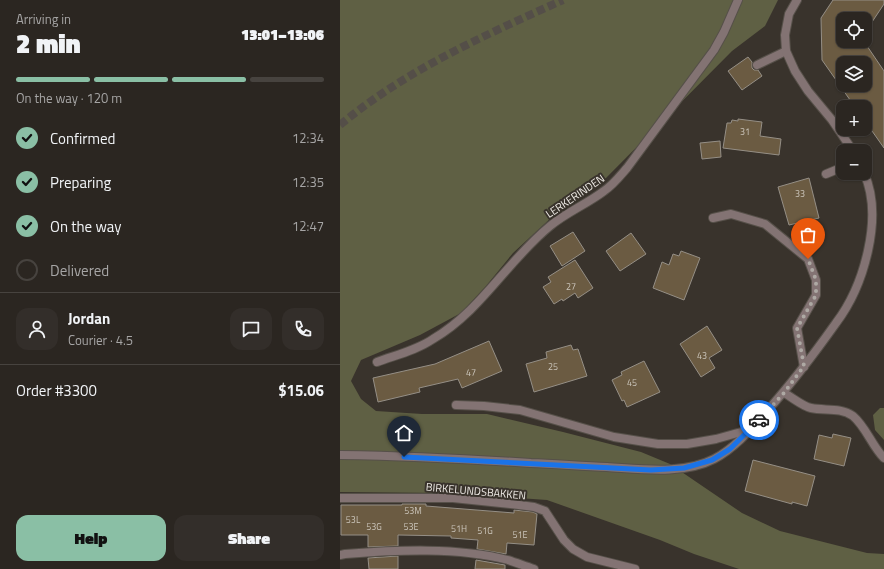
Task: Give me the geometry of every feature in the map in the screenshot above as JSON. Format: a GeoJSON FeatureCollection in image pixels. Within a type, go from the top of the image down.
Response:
{"type":"FeatureCollection","features":[{"type":"Feature","properties":{"kind":"street","name":"LERKERINDEN"},"geometry":{"type":"LineString","coordinates":[[377,362],[433,340],[454,325],[480,301],[517,257],[550,226],[604,192],[613,184],[627,168],[714,50],[724,32],[738,0]]}},
{"type":"Feature","properties":{"kind":"street"},"geometry":{"type":"LineString","coordinates":[[797,0],[789,14],[785,34],[786,51],[795,71],[808,91],[832,120],[848,144]]}},
{"type":"Feature","properties":{"kind":"street"},"geometry":{"type":"LineString","coordinates":[[757,65],[786,51]]}},
{"type":"Feature","properties":{"kind":"street"},"geometry":{"type":"LineString","coordinates":[[826,174],[836,170]]}},
{"type":"Feature","properties":{"kind":"street"},"geometry":{"type":"LineString","coordinates":[[340,455],[478,460],[651,470],[684,468],[712,460],[730,449],[752,428],[784,393],[842,315],[858,283],[866,259],[872,229],[872,198],[866,180]]}},
{"type":"Feature","properties":{"kind":"street"},"geometry":{"type":"LineString","coordinates":[[713,218],[730,214],[765,224],[808,259],[816,280],[816,295],[797,328],[804,366]]}},
{"type":"Feature","properties":{"kind":"street"},"geometry":{"type":"LineString","coordinates":[[784,393],[810,408],[837,410],[852,416],[859,422],[884,458]]}},
{"type":"Feature","properties":{"kind":"street"},"geometry":{"type":"LineString","coordinates":[[456,405],[520,410],[614,437],[658,444],[686,444],[716,439],[752,428]]}},
{"type":"Feature","properties":{"kind":"street","name":"BIRKELUNDSBAKKEN"},"geometry":{"type":"LineString","coordinates":[[340,498],[453,498],[534,507],[545,511],[564,540],[573,549],[587,557],[635,569]]}},
{"type":"Feature","properties":{"kind":"street"},"geometry":{"type":"LineString","coordinates":[[340,556],[345,554],[391,550],[448,552],[476,554],[508,560],[534,569]]}},
{"type":"Feature","properties":{"kind":"green space"},"geometry":{"type":"Polygon","coordinates":[[[340,0],[778,0],[765,26],[732,51],[606,178],[566,204],[513,253],[486,286],[461,313],[420,335],[361,360],[351,381],[361,399],[376,411],[422,414],[487,414],[641,452],[670,464],[742,513],[780,531],[867,553],[884,554],[884,569],[739,569],[547,500],[446,493],[340,492],[340,0]]]}},
{"type":"Feature","properties":{"kind":"green space"},"geometry":{"type":"Polygon","coordinates":[[[880,408],[884,408],[884,440],[875,430],[873,415],[880,408]]]}},
{"type":"Feature","properties":{"kind":"building"},"geometry":{"type":"Polygon","coordinates":[[[833,0],[884,0],[884,4],[872,22],[872,12],[836,12],[836,48],[868,48],[884,71],[884,148],[872,131],[872,100],[850,100],[844,92],[872,92],[872,56],[836,56],[836,80],[822,60],[821,18],[833,0]]]}},
{"type":"Feature","properties":{"kind":"building"},"geometry":{"type":"Polygon","coordinates":[[[748,57],[752,62],[752,68],[754,70],[758,70],[762,76],[742,90],[728,71],[748,57]]]}},
{"type":"Feature","properties":{"kind":"building"},"geometry":{"type":"Polygon","coordinates":[[[738,119],[762,122],[760,136],[781,139],[779,155],[723,148],[727,123],[731,123],[732,120],[738,121],[738,119]]]}},
{"type":"Feature","properties":{"kind":"building"},"geometry":{"type":"Polygon","coordinates":[[[720,141],[721,157],[702,159],[700,143],[720,141]]]}},
{"type":"Feature","properties":{"kind":"building"},"geometry":{"type":"Polygon","coordinates":[[[809,178],[819,218],[789,225],[778,187],[809,178]]]}},
{"type":"Feature","properties":{"kind":"building"},"geometry":{"type":"Polygon","coordinates":[[[573,232],[585,251],[562,266],[550,246],[573,232]]]}},
{"type":"Feature","properties":{"kind":"building"},"geometry":{"type":"Polygon","coordinates":[[[631,233],[646,254],[620,271],[606,251],[631,233]]]}},
{"type":"Feature","properties":{"kind":"building"},"geometry":{"type":"Polygon","coordinates":[[[681,251],[700,258],[684,300],[653,288],[662,262],[669,265],[673,254],[679,256],[681,251]]]}},
{"type":"Feature","properties":{"kind":"building"},"geometry":{"type":"Polygon","coordinates":[[[575,260],[593,288],[578,298],[575,293],[563,301],[562,299],[554,304],[543,287],[551,282],[548,277],[575,260]]]}},
{"type":"Feature","properties":{"kind":"building"},"geometry":{"type":"Polygon","coordinates":[[[707,326],[722,350],[709,358],[715,368],[701,377],[680,344],[707,326]]]}},
{"type":"Feature","properties":{"kind":"building"},"geometry":{"type":"Polygon","coordinates":[[[489,341],[502,371],[462,388],[458,379],[419,388],[420,392],[378,402],[373,378],[435,364],[489,341]]]}},
{"type":"Feature","properties":{"kind":"building"},"geometry":{"type":"Polygon","coordinates":[[[571,345],[573,350],[578,349],[587,376],[534,392],[526,364],[547,358],[546,352],[571,345]]]}},
{"type":"Feature","properties":{"kind":"building"},"geometry":{"type":"Polygon","coordinates":[[[644,361],[660,392],[627,407],[624,400],[622,401],[612,380],[622,375],[621,372],[644,361]]]}},
{"type":"Feature","properties":{"kind":"building"},"geometry":{"type":"Polygon","coordinates":[[[833,434],[851,438],[844,466],[814,459],[819,435],[832,438],[833,434]]]}},
{"type":"Feature","properties":{"kind":"building"},"geometry":{"type":"Polygon","coordinates":[[[753,460],[815,476],[807,506],[792,502],[792,504],[745,491],[753,460]]]}},
{"type":"Feature","properties":{"kind":"building"},"geometry":{"type":"Polygon","coordinates":[[[426,504],[426,506],[514,513],[514,510],[533,512],[537,514],[534,545],[507,543],[506,554],[477,549],[478,540],[451,538],[451,536],[398,535],[398,546],[368,547],[368,535],[341,535],[341,505],[426,504]]]}},
{"type":"Feature","properties":{"kind":"building"},"geometry":{"type":"Polygon","coordinates":[[[398,556],[398,569],[369,569],[368,558],[398,556]]]}},
{"type":"Feature","properties":{"kind":"building"},"geometry":{"type":"Polygon","coordinates":[[[476,560],[505,565],[505,569],[475,569],[476,560]]]}},
{"type":"Feature","properties":{"kind":"tunnel"},"geometry":{"type":"LineString","coordinates":[[340,125],[365,105],[392,87],[447,55],[563,0]]}},
{"type":"Feature","properties":{"kind":"way so far"},"geometry":{"type":"LineString","coordinates":[[759,420],[784,393],[804,366],[797,328],[816,295],[816,280],[808,259]]}},
{"type":"Feature","properties":{"kind":"route"},"geometry":{"type":"LineString","coordinates":[[404,457],[651,470],[684,468],[712,460],[730,449],[759,420]]}}]}
